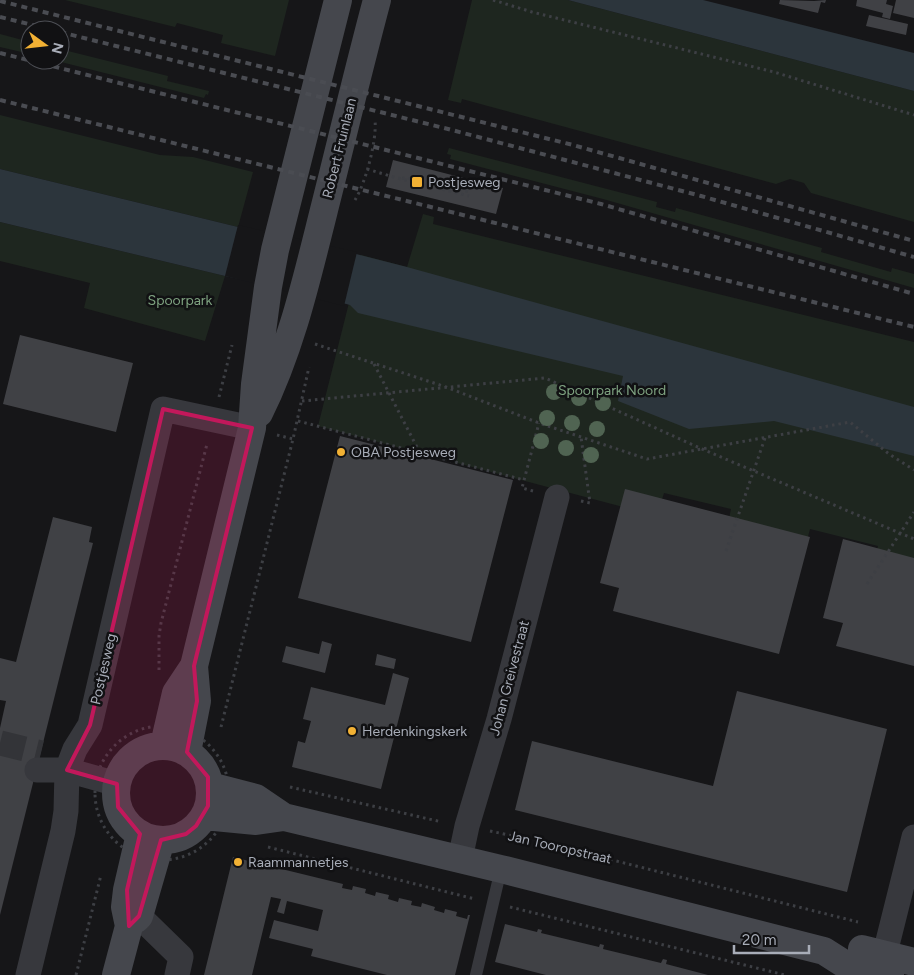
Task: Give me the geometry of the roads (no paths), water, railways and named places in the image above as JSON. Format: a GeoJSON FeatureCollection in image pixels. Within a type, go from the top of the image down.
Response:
{"type":"FeatureCollection","features":[{"type":"Feature","properties":{"kind":"street"},"geometry":{"type":"LineString","coordinates":[[166,741],[176,693],[194,666],[252,428],[255,384],[268,287],[338,0]]}},
{"type":"Feature","properties":{"kind":"street","name":"Robert Fruinlaan"},"geometry":{"type":"LineString","coordinates":[[252,428],[273,386],[303,296],[378,0]]}},
{"type":"Feature","properties":{"kind":"street","name":"Postjesweg"},"geometry":{"type":"LineString","coordinates":[[28,975],[63,831],[66,811],[67,770],[75,749],[90,725],[163,408],[252,428]]}},
{"type":"Feature","properties":{"kind":"street","name":"Johan Greivestraat"},"geometry":{"type":"LineString","coordinates":[[460,859],[499,719],[557,496]]}},
{"type":"Feature","properties":{"kind":"street"},"geometry":{"type":"LineString","coordinates":[[166,741],[200,763],[205,770],[223,777],[284,817],[501,869],[824,951],[851,946],[885,962],[914,962]]}},
{"type":"Feature","properties":{"kind":"street"},"geometry":{"type":"LineString","coordinates":[[166,741],[133,756],[123,769],[116,784],[116,796],[121,812],[130,827],[150,837],[174,839],[186,834],[196,826],[284,817]]}},
{"type":"Feature","properties":{"kind":"street"},"geometry":{"type":"LineString","coordinates":[[39,762],[116,784]]}},
{"type":"Feature","properties":{"kind":"street"},"geometry":{"type":"LineString","coordinates":[[210,825],[208,806],[223,777]]}},
{"type":"Feature","properties":{"kind":"street"},"geometry":{"type":"LineString","coordinates":[[150,837],[127,890],[126,907],[134,921],[181,957],[177,975]]}},
{"type":"Feature","properties":{"kind":"street"},"geometry":{"type":"LineString","coordinates":[[885,962],[914,837]]}},
{"type":"Feature","properties":{"kind":"street"},"geometry":{"type":"LineString","coordinates":[[116,975],[134,921]]}},
{"type":"Feature","properties":{"kind":"lane"},"geometry":{"type":"LineString","coordinates":[[476,975],[501,869]]}},
{"type":"Feature","properties":{"kind":"tunnel"},"geometry":{"type":"LineString","coordinates":[[0,743],[41,753]]}},
{"type":"Feature","properties":{"kind":"railway"},"geometry":{"type":"LineString","coordinates":[[0,1],[573,145],[914,241]]}},
{"type":"Feature","properties":{"kind":"railway"},"geometry":{"type":"LineString","coordinates":[[0,17],[20,22]]}},
{"type":"Feature","properties":{"kind":"railway"},"geometry":{"type":"LineString","coordinates":[[70,34],[448,129],[701,196],[914,257]]}},
{"type":"Feature","properties":{"kind":"railway"},"geometry":{"type":"LineString","coordinates":[[0,53],[601,204],[914,294]]}},
{"type":"Feature","properties":{"kind":"railway"},"geometry":{"type":"LineString","coordinates":[[0,100],[914,327]]}},
{"type":"Feature","properties":{"kind":"place","name":"Postjesweg"},"geometry":{"type":"Point","coordinates":[417,182]}},
{"type":"Feature","properties":{"kind":"place","name":"OBA Postjesweg"},"geometry":{"type":"Point","coordinates":[341,452]}},
{"type":"Feature","properties":{"kind":"place","name":"Herdenkingskerk"},"geometry":{"type":"Point","coordinates":[352,731]}},
{"type":"Feature","properties":{"kind":"place","name":"Raammannetjes"},"geometry":{"type":"Point","coordinates":[238,862]}},
{"type":"Feature","properties":{"kind":"park label","name":"Spoorpark"},"geometry":{"type":"Point","coordinates":[180,300]}},
{"type":"Feature","properties":{"kind":"park label","name":"Spoorpark Noord"},"geometry":{"type":"Point","coordinates":[612,390]}}]}
